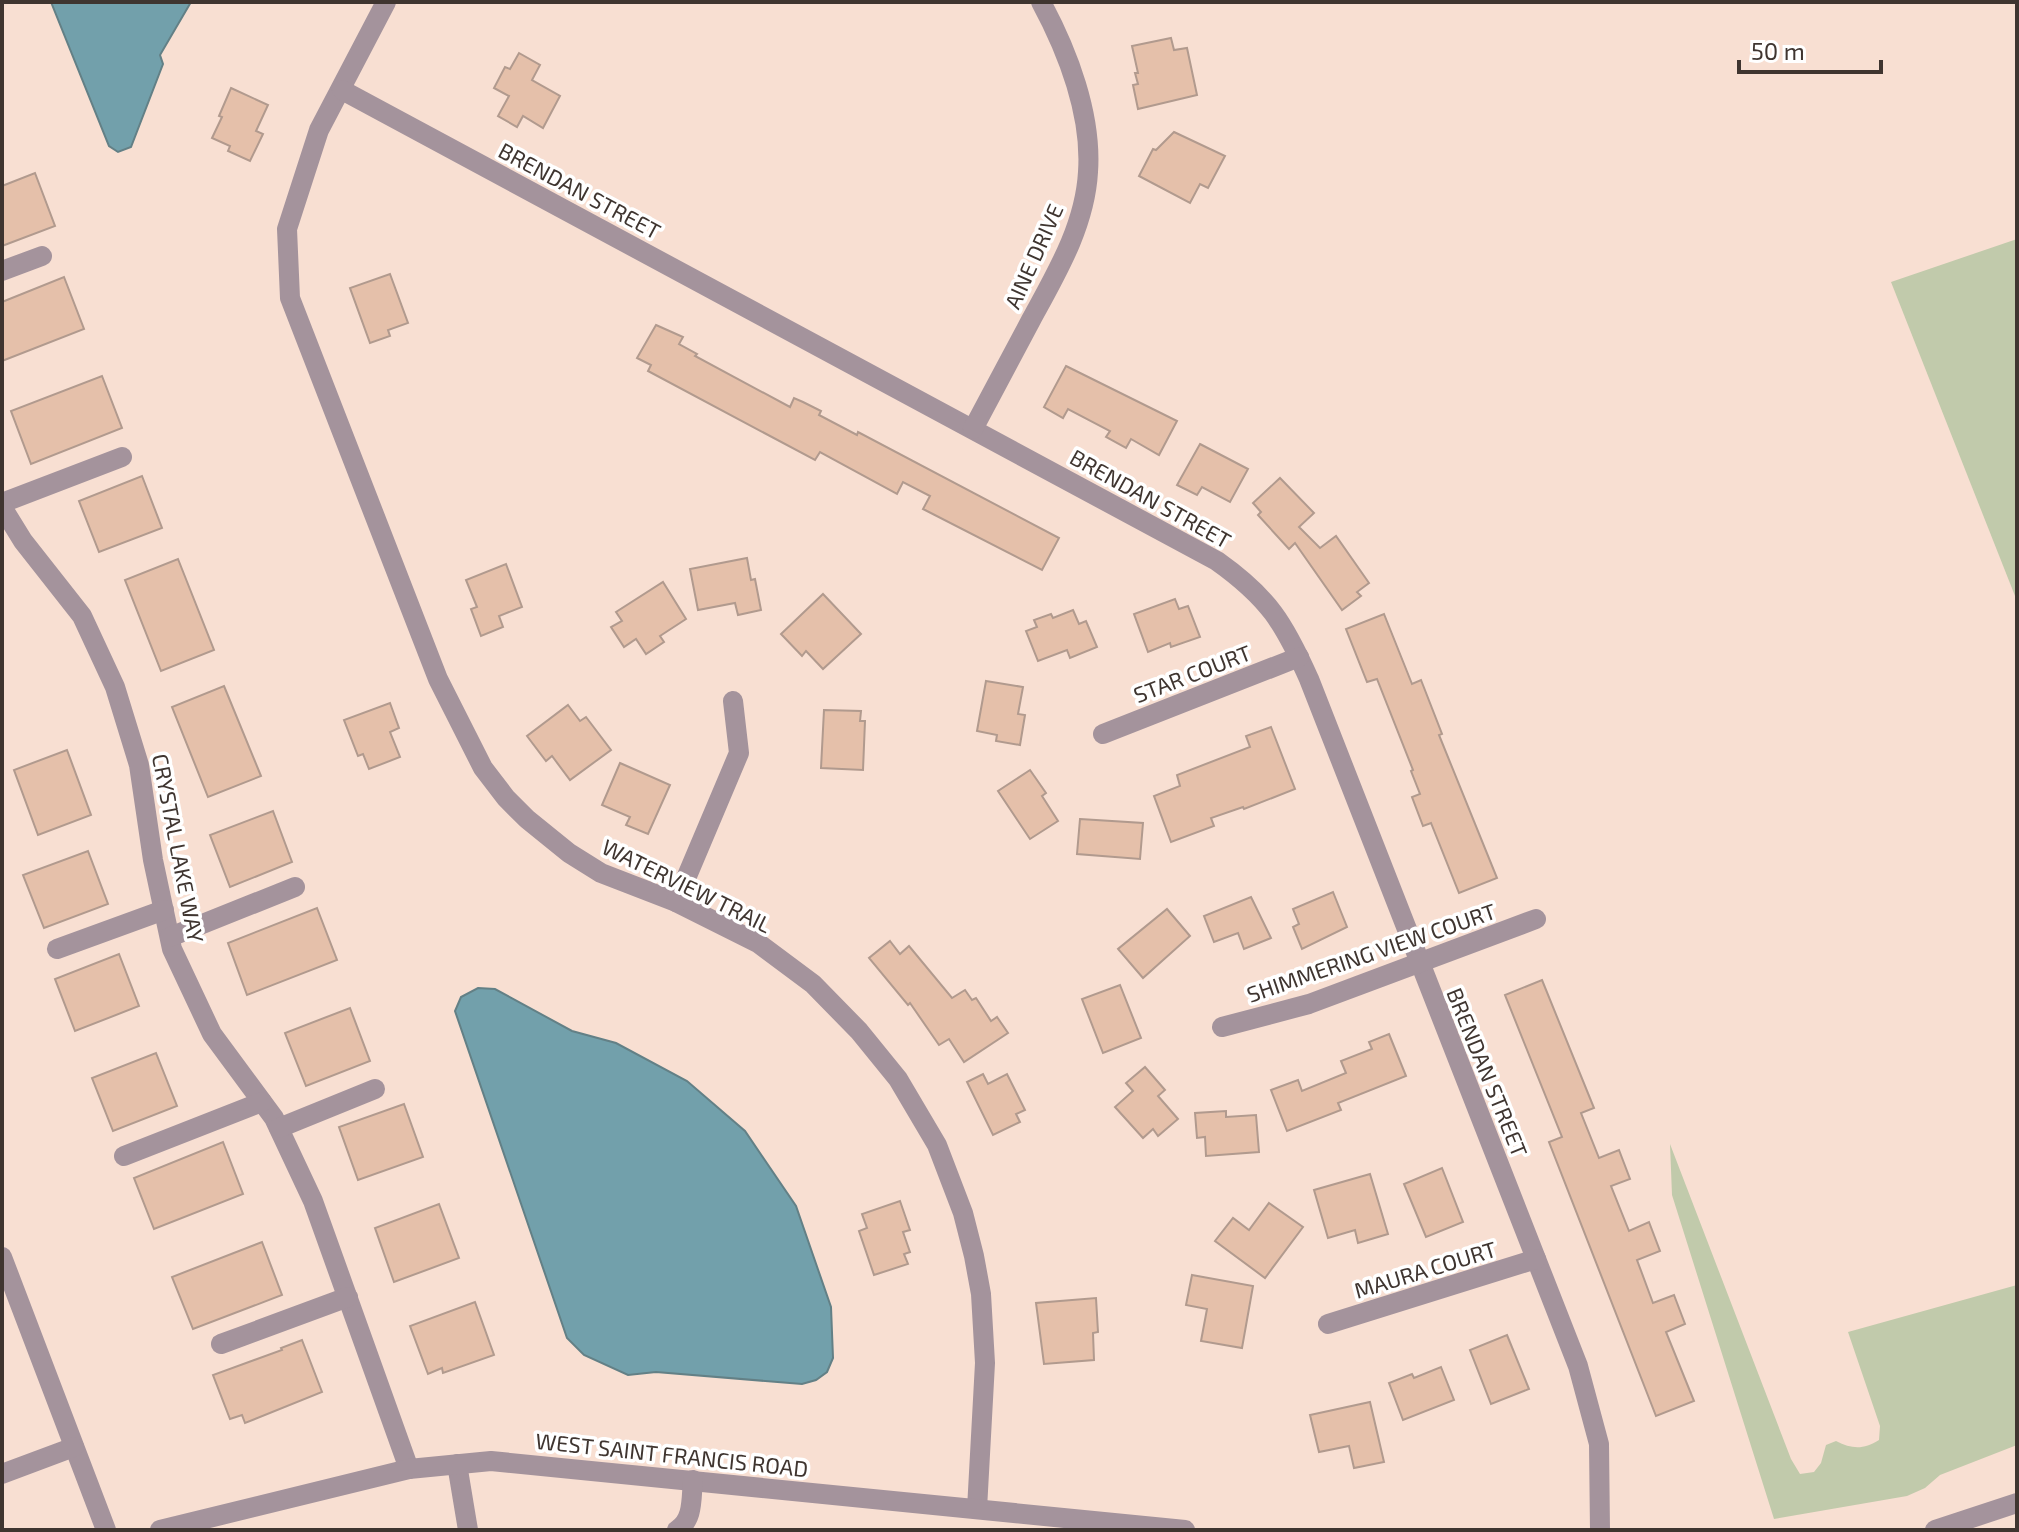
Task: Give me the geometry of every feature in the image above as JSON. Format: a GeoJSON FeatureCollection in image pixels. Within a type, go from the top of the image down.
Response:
{"type":"FeatureCollection","features":[{"type":"Feature","properties":{"kind":"street","name":"WATERVIEW TRAIL"},"geometry":{"type":"LineString","coordinates":[[386,2],[319,130],[287,229],[290,298],[438,679],[483,768],[527,819],[569,853],[601,873],[676,902],[758,943],[813,984],[859,1031],[898,1079],[937,1145],[963,1213],[981,1294],[985,1363],[977,1509]]}},
{"type":"Feature","properties":{"kind":"street","name":"AINE DRIVE"},"geometry":{"type":"LineString","coordinates":[[973,429],[1060,267],[1076,230],[1086,190],[1088,145],[1081,103],[1067,60],[1041,2]]}},
{"type":"Feature","properties":{"kind":"street","name":"BRENDAN STREET"},"geometry":{"type":"LineString","coordinates":[[342,90],[1217,561],[1259,595],[1277,615],[1299,657],[1578,1366],[1599,1444],[1600,1530]]}},
{"type":"Feature","properties":{"kind":"street"},"geometry":{"type":"LineString","coordinates":[[2,271],[42,256]]}},
{"type":"Feature","properties":{"kind":"street"},"geometry":{"type":"LineString","coordinates":[[2,505],[122,457]]}},
{"type":"Feature","properties":{"kind":"street","name":"CRYSTAL LAKE WAY"},"geometry":{"type":"LineString","coordinates":[[2,505],[23,541],[82,616],[115,687],[139,765],[153,860],[172,949],[212,1034],[279,1128],[313,1201],[409,1469]]}},
{"type":"Feature","properties":{"kind":"street","name":"STAR COURT"},"geometry":{"type":"LineString","coordinates":[[1103,734],[1299,657]]}},
{"type":"Feature","properties":{"kind":"street"},"geometry":{"type":"LineString","coordinates":[[676,902],[739,753],[733,701]]}},
{"type":"Feature","properties":{"kind":"street"},"geometry":{"type":"LineString","coordinates":[[170,937],[295,887]]}},
{"type":"Feature","properties":{"kind":"street"},"geometry":{"type":"LineString","coordinates":[[57,949],[164,910]]}},
{"type":"Feature","properties":{"kind":"street","name":"SHIMMERING VIEW COURT"},"geometry":{"type":"LineString","coordinates":[[1222,1027],[1309,1004],[1536,919]]}},
{"type":"Feature","properties":{"kind":"street"},"geometry":{"type":"LineString","coordinates":[[279,1128],[375,1089]]}},
{"type":"Feature","properties":{"kind":"street"},"geometry":{"type":"LineString","coordinates":[[124,1156],[262,1102]]}},
{"type":"Feature","properties":{"kind":"street"},"geometry":{"type":"LineString","coordinates":[[2,1257],[106,1530]]}},
{"type":"Feature","properties":{"kind":"street","name":"MAURA COURT"},"geometry":{"type":"LineString","coordinates":[[1328,1324],[1536,1259]]}},
{"type":"Feature","properties":{"kind":"street"},"geometry":{"type":"LineString","coordinates":[[221,1344],[348,1297]]}},
{"type":"Feature","properties":{"kind":"street"},"geometry":{"type":"LineString","coordinates":[[2,1474],[74,1447]]}},
{"type":"Feature","properties":{"kind":"street","name":"WEST SAINT FRANCIS ROAD"},"geometry":{"type":"LineString","coordinates":[[160,1530],[212,1524],[409,1469],[491,1461],[1185,1530]]}},
{"type":"Feature","properties":{"kind":"street"},"geometry":{"type":"LineString","coordinates":[[457,1464],[468,1530]]}},
{"type":"Feature","properties":{"kind":"street"},"geometry":{"type":"LineString","coordinates":[[677,1530],[689,1517],[693,1480]]}},
{"type":"Feature","properties":{"kind":"street"},"geometry":{"type":"LineString","coordinates":[[1935,1530],[1984,1523],[2017,1503]]}},
{"type":"Feature","properties":{"kind":"green space"},"geometry":{"type":"Polygon","coordinates":[[[2017,239],[2017,601],[1891,282],[2017,239]]]}},
{"type":"Feature","properties":{"kind":"green space"},"geometry":{"type":"Polygon","coordinates":[[[1670,1144],[1791,1459],[1800,1474],[1814,1472],[1821,1463],[1826,1445],[1836,1441],[1847,1446],[1863,1447],[1879,1440],[1880,1426],[1848,1332],[2017,1285],[2017,1445],[1940,1475],[1925,1488],[1907,1496],[1774,1519],[1672,1195],[1670,1144]]]}},
{"type":"Feature","properties":{"kind":"water"},"geometry":{"type":"Polygon","coordinates":[[[51,2],[191,2],[160,55],[163,64],[131,147],[118,152],[109,146],[51,2]]]}},
{"type":"Feature","properties":{"kind":"water"},"geometry":{"type":"Polygon","coordinates":[[[478,988],[495,989],[572,1031],[616,1043],[687,1081],[745,1131],[796,1206],[831,1307],[833,1358],[827,1372],[816,1380],[802,1384],[656,1372],[628,1375],[584,1355],[567,1338],[455,1011],[461,997],[478,988]]]}},
{"type":"Feature","properties":{"kind":"building"},"geometry":{"type":"Polygon","coordinates":[[[1171,38],[1174,50],[1187,48],[1197,95],[1138,109],[1133,85],[1138,84],[1135,73],[1138,73],[1132,46],[1171,38]]]}},
{"type":"Feature","properties":{"kind":"building"},"geometry":{"type":"Polygon","coordinates":[[[519,53],[540,65],[532,80],[560,96],[543,128],[523,116],[517,127],[498,116],[509,96],[494,88],[505,67],[510,69],[519,53]]]}},
{"type":"Feature","properties":{"kind":"building"},"geometry":{"type":"Polygon","coordinates":[[[231,88],[268,105],[256,131],[263,134],[250,161],[228,151],[230,146],[212,138],[231,88]]]}},
{"type":"Feature","properties":{"kind":"building"},"geometry":{"type":"Polygon","coordinates":[[[1174,132],[1225,156],[1208,188],[1200,184],[1190,203],[1139,176],[1153,149],[1156,150],[1174,132]]]}},
{"type":"Feature","properties":{"kind":"building"},"geometry":{"type":"Polygon","coordinates":[[[35,173],[55,226],[2,246],[2,186],[35,173]]]}},
{"type":"Feature","properties":{"kind":"building"},"geometry":{"type":"Polygon","coordinates":[[[390,274],[408,323],[388,330],[390,336],[370,343],[350,288],[390,274]]]}},
{"type":"Feature","properties":{"kind":"building"},"geometry":{"type":"Polygon","coordinates":[[[64,277],[84,329],[2,361],[2,302],[64,277]]]}},
{"type":"Feature","properties":{"kind":"building"},"geometry":{"type":"Polygon","coordinates":[[[656,325],[683,337],[679,344],[697,354],[695,356],[790,407],[794,398],[803,402],[821,411],[819,415],[857,435],[858,432],[1059,538],[1042,570],[923,509],[930,496],[903,482],[897,494],[820,452],[815,460],[648,371],[651,365],[637,358],[656,325]]]}},
{"type":"Feature","properties":{"kind":"building"},"geometry":{"type":"Polygon","coordinates":[[[1066,366],[1177,421],[1159,455],[1131,439],[1126,448],[1106,437],[1110,431],[1068,409],[1063,418],[1044,407],[1066,366]]]}},
{"type":"Feature","properties":{"kind":"building"},"geometry":{"type":"Polygon","coordinates":[[[102,376],[122,428],[31,464],[11,411],[102,376]]]}},
{"type":"Feature","properties":{"kind":"building"},"geometry":{"type":"Polygon","coordinates":[[[1200,444],[1248,469],[1230,502],[1202,487],[1197,495],[1177,485],[1200,444]]]}},
{"type":"Feature","properties":{"kind":"building"},"geometry":{"type":"Polygon","coordinates":[[[142,476],[162,528],[99,552],[79,501],[142,476]]]}},
{"type":"Feature","properties":{"kind":"building"},"geometry":{"type":"Polygon","coordinates":[[[1280,478],[1314,513],[1299,527],[1320,548],[1336,536],[1369,583],[1357,592],[1361,596],[1342,610],[1295,543],[1289,549],[1258,515],[1261,512],[1253,503],[1280,478]]]}},
{"type":"Feature","properties":{"kind":"building"},"geometry":{"type":"Polygon","coordinates":[[[747,558],[761,610],[738,615],[735,603],[698,610],[690,569],[747,558]]]}},
{"type":"Feature","properties":{"kind":"building"},"geometry":{"type":"Polygon","coordinates":[[[178,559],[214,650],[161,671],[125,580],[178,559]]]}},
{"type":"Feature","properties":{"kind":"building"},"geometry":{"type":"Polygon","coordinates":[[[506,564],[522,607],[499,616],[503,627],[481,636],[471,609],[477,607],[466,580],[506,564]]]}},
{"type":"Feature","properties":{"kind":"building"},"geometry":{"type":"Polygon","coordinates":[[[663,582],[686,619],[660,636],[664,642],[646,654],[636,639],[624,647],[611,627],[622,621],[616,612],[663,582]]]}},
{"type":"Feature","properties":{"kind":"building"},"geometry":{"type":"Polygon","coordinates":[[[823,594],[861,634],[823,669],[806,651],[802,656],[781,634],[823,594]]]}},
{"type":"Feature","properties":{"kind":"building"},"geometry":{"type":"Polygon","coordinates":[[[1175,599],[1179,609],[1188,606],[1200,637],[1171,647],[1170,643],[1148,652],[1134,614],[1175,599]]]}},
{"type":"Feature","properties":{"kind":"building"},"geometry":{"type":"Polygon","coordinates":[[[1073,610],[1079,624],[1086,621],[1097,647],[1070,658],[1067,650],[1038,661],[1026,631],[1037,627],[1034,620],[1051,614],[1053,618],[1073,610]]]}},
{"type":"Feature","properties":{"kind":"building"},"geometry":{"type":"Polygon","coordinates":[[[1384,614],[1412,684],[1421,680],[1442,734],[1439,735],[1497,878],[1459,893],[1431,823],[1423,826],[1412,797],[1420,794],[1413,770],[1377,679],[1367,682],[1346,629],[1384,614]]]}},
{"type":"Feature","properties":{"kind":"building"},"geometry":{"type":"Polygon","coordinates":[[[986,681],[1023,687],[1018,714],[1025,715],[1020,745],[996,741],[997,735],[977,731],[986,681]]]}},
{"type":"Feature","properties":{"kind":"building"},"geometry":{"type":"Polygon","coordinates":[[[224,686],[261,776],[208,797],[172,707],[224,686]]]}},
{"type":"Feature","properties":{"kind":"building"},"geometry":{"type":"Polygon","coordinates":[[[390,703],[399,728],[390,732],[400,757],[369,769],[363,754],[358,756],[344,720],[390,703]]]}},
{"type":"Feature","properties":{"kind":"building"},"geometry":{"type":"Polygon","coordinates":[[[568,705],[580,721],[586,717],[611,750],[570,780],[552,756],[546,761],[527,736],[568,705]]]}},
{"type":"Feature","properties":{"kind":"building"},"geometry":{"type":"Polygon","coordinates":[[[824,710],[861,711],[860,721],[865,721],[863,770],[821,768],[824,710]]]}},
{"type":"Feature","properties":{"kind":"building"},"geometry":{"type":"Polygon","coordinates":[[[1271,727],[1295,789],[1211,818],[1214,826],[1171,842],[1154,796],[1180,786],[1177,775],[1250,747],[1246,736],[1271,727]]]}},
{"type":"Feature","properties":{"kind":"building"},"geometry":{"type":"Polygon","coordinates":[[[67,750],[91,815],[38,835],[14,770],[67,750]]]}},
{"type":"Feature","properties":{"kind":"building"},"geometry":{"type":"Polygon","coordinates":[[[620,763],[670,785],[648,834],[626,825],[630,817],[602,805],[620,763]]]}},
{"type":"Feature","properties":{"kind":"building"},"geometry":{"type":"Polygon","coordinates":[[[1030,770],[1046,793],[1042,796],[1058,821],[1030,839],[998,791],[1030,770]]]}},
{"type":"Feature","properties":{"kind":"building"},"geometry":{"type":"Polygon","coordinates":[[[273,811],[292,862],[230,887],[210,835],[273,811]]]}},
{"type":"Feature","properties":{"kind":"building"},"geometry":{"type":"Polygon","coordinates":[[[1080,819],[1143,823],[1140,859],[1077,854],[1080,819]]]}},
{"type":"Feature","properties":{"kind":"building"},"geometry":{"type":"Polygon","coordinates":[[[88,851],[108,904],[44,928],[23,875],[88,851]]]}},
{"type":"Feature","properties":{"kind":"building"},"geometry":{"type":"Polygon","coordinates":[[[1333,892],[1347,927],[1302,949],[1293,927],[1299,924],[1293,909],[1333,892]]]}},
{"type":"Feature","properties":{"kind":"building"},"geometry":{"type":"Polygon","coordinates":[[[1251,897],[1271,938],[1244,949],[1238,933],[1214,942],[1204,916],[1251,897]]]}},
{"type":"Feature","properties":{"kind":"building"},"geometry":{"type":"Polygon","coordinates":[[[317,908],[337,960],[247,995],[228,943],[317,908]]]}},
{"type":"Feature","properties":{"kind":"building"},"geometry":{"type":"Polygon","coordinates":[[[1167,909],[1190,936],[1143,978],[1118,949],[1167,909]]]}},
{"type":"Feature","properties":{"kind":"building"},"geometry":{"type":"Polygon","coordinates":[[[890,941],[900,954],[909,946],[952,998],[965,990],[972,1000],[976,998],[991,1021],[997,1017],[1008,1033],[964,1062],[949,1039],[939,1045],[910,1003],[908,1005],[869,958],[890,941]]]}},
{"type":"Feature","properties":{"kind":"building"},"geometry":{"type":"Polygon","coordinates":[[[119,954],[139,1006],[75,1031],[55,979],[119,954]]]}},
{"type":"Feature","properties":{"kind":"building"},"geometry":{"type":"Polygon","coordinates":[[[1542,980],[1594,1108],[1581,1113],[1599,1158],[1619,1150],[1630,1179],[1611,1186],[1629,1231],[1649,1222],[1660,1251],[1637,1260],[1653,1303],[1674,1295],[1685,1324],[1666,1332],[1694,1401],[1656,1416],[1549,1142],[1562,1137],[1505,995],[1542,980]]]}},
{"type":"Feature","properties":{"kind":"building"},"geometry":{"type":"Polygon","coordinates":[[[1120,985],[1141,1038],[1103,1053],[1082,999],[1120,985]]]}},
{"type":"Feature","properties":{"kind":"building"},"geometry":{"type":"Polygon","coordinates":[[[350,1008],[370,1061],[306,1086],[285,1033],[350,1008]]]}},
{"type":"Feature","properties":{"kind":"building"},"geometry":{"type":"Polygon","coordinates":[[[1389,1034],[1406,1076],[1338,1103],[1341,1110],[1287,1131],[1271,1090],[1298,1080],[1302,1091],[1346,1073],[1341,1061],[1372,1049],[1369,1042],[1389,1034]]]}},
{"type":"Feature","properties":{"kind":"building"},"geometry":{"type":"Polygon","coordinates":[[[156,1053],[177,1106],[113,1131],[92,1078],[156,1053]]]}},
{"type":"Feature","properties":{"kind":"building"},"geometry":{"type":"Polygon","coordinates":[[[1145,1067],[1165,1090],[1158,1096],[1178,1119],[1158,1136],[1153,1129],[1143,1138],[1115,1107],[1133,1091],[1126,1083],[1145,1067]]]}},
{"type":"Feature","properties":{"kind":"building"},"geometry":{"type":"Polygon","coordinates":[[[983,1074],[988,1084],[1007,1074],[1025,1110],[1016,1114],[1020,1122],[993,1135],[967,1082],[983,1074]]]}},
{"type":"Feature","properties":{"kind":"building"},"geometry":{"type":"Polygon","coordinates":[[[404,1104],[423,1157],[358,1180],[339,1127],[404,1104]]]}},
{"type":"Feature","properties":{"kind":"building"},"geometry":{"type":"Polygon","coordinates":[[[1226,1111],[1226,1117],[1256,1115],[1259,1152],[1206,1156],[1205,1137],[1197,1138],[1195,1113],[1226,1111]]]}},
{"type":"Feature","properties":{"kind":"building"},"geometry":{"type":"Polygon","coordinates":[[[223,1142],[243,1194],[154,1229],[134,1178],[223,1142]]]}},
{"type":"Feature","properties":{"kind":"building"},"geometry":{"type":"Polygon","coordinates":[[[1442,1168],[1463,1222],[1426,1237],[1404,1184],[1442,1168]]]}},
{"type":"Feature","properties":{"kind":"building"},"geometry":{"type":"Polygon","coordinates":[[[1370,1174],[1388,1234],[1358,1243],[1355,1230],[1328,1238],[1314,1190],[1370,1174]]]}},
{"type":"Feature","properties":{"kind":"building"},"geometry":{"type":"Polygon","coordinates":[[[900,1201],[910,1230],[903,1232],[910,1252],[904,1254],[908,1264],[874,1275],[859,1231],[867,1228],[862,1214],[900,1201]]]}},
{"type":"Feature","properties":{"kind":"building"},"geometry":{"type":"Polygon","coordinates":[[[1269,1203],[1303,1227],[1265,1278],[1215,1241],[1233,1218],[1249,1230],[1269,1203]]]}},
{"type":"Feature","properties":{"kind":"building"},"geometry":{"type":"Polygon","coordinates":[[[439,1204],[459,1258],[394,1282],[375,1228],[439,1204]]]}},
{"type":"Feature","properties":{"kind":"building"},"geometry":{"type":"Polygon","coordinates":[[[262,1242],[282,1295],[193,1329],[172,1277],[262,1242]]]}},
{"type":"Feature","properties":{"kind":"building"},"geometry":{"type":"Polygon","coordinates":[[[1192,1275],[1253,1286],[1242,1348],[1201,1341],[1207,1309],[1186,1305],[1192,1275]]]}},
{"type":"Feature","properties":{"kind":"building"},"geometry":{"type":"Polygon","coordinates":[[[1096,1298],[1098,1332],[1093,1333],[1094,1360],[1044,1364],[1036,1303],[1096,1298]]]}},
{"type":"Feature","properties":{"kind":"building"},"geometry":{"type":"Polygon","coordinates":[[[475,1302],[494,1355],[443,1373],[442,1368],[428,1374],[410,1326],[475,1302]]]}},
{"type":"Feature","properties":{"kind":"building"},"geometry":{"type":"Polygon","coordinates":[[[1507,1335],[1529,1389],[1491,1404],[1470,1350],[1507,1335]]]}},
{"type":"Feature","properties":{"kind":"building"},"geometry":{"type":"Polygon","coordinates":[[[302,1340],[322,1392],[245,1423],[242,1415],[230,1419],[213,1375],[302,1340]]]}},
{"type":"Feature","properties":{"kind":"building"},"geometry":{"type":"Polygon","coordinates":[[[1441,1367],[1454,1400],[1403,1420],[1389,1383],[1412,1374],[1414,1378],[1441,1367]]]}},
{"type":"Feature","properties":{"kind":"building"},"geometry":{"type":"Polygon","coordinates":[[[1370,1402],[1384,1462],[1354,1468],[1349,1446],[1319,1452],[1310,1415],[1370,1402]]]}}]}
